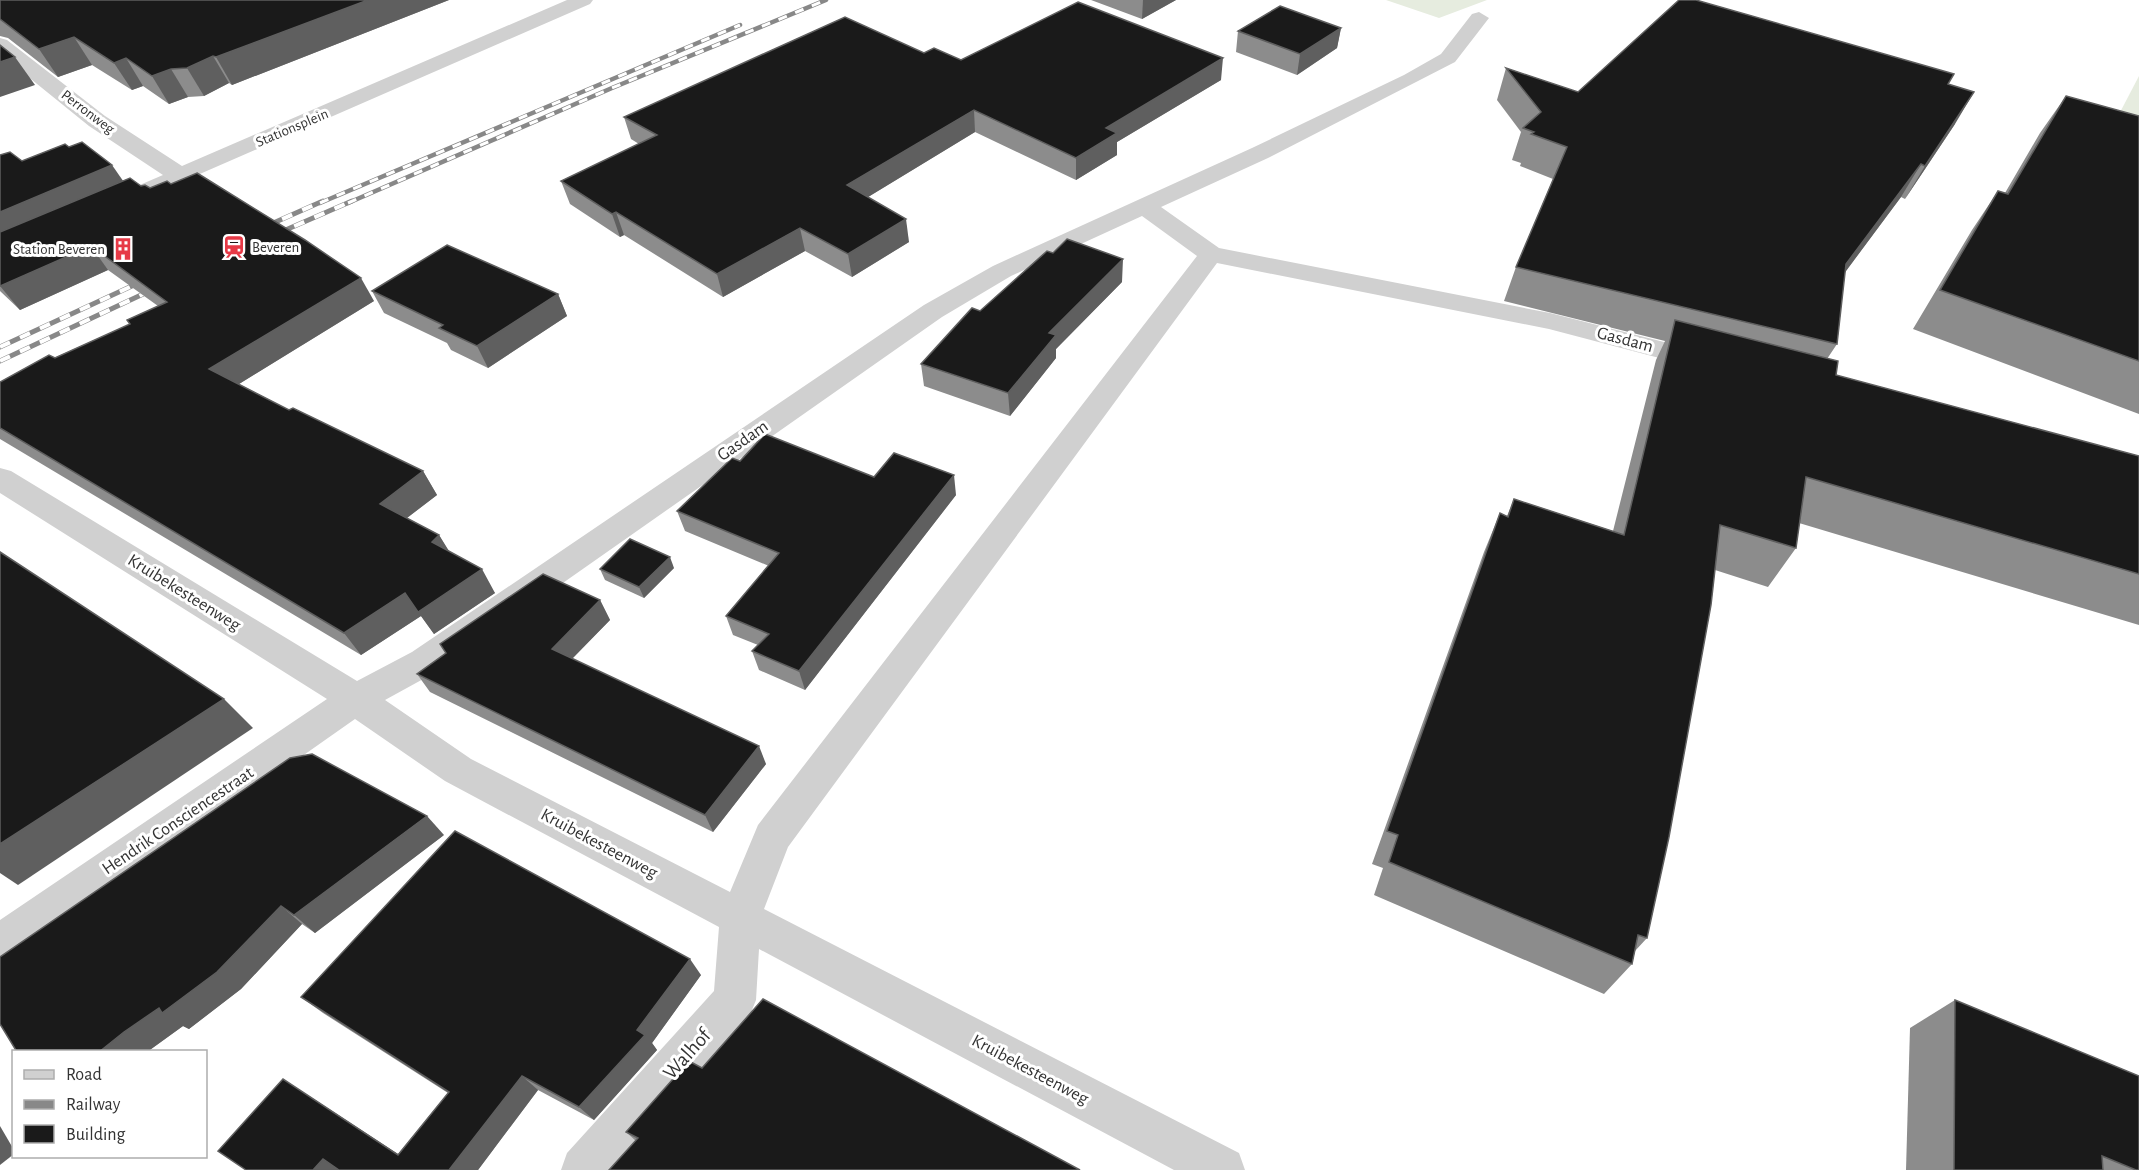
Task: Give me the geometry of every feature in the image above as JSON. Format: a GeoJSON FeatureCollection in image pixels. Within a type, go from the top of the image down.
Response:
{"type":"FeatureCollection","features":[{"type":"Feature","properties":{"kind":"street","name":"Stationsplein"},"geometry":{"type":"LineString","coordinates":[[87,216],[583,0]]}},
{"type":"Feature","properties":{"kind":"street","name":"Gasdam"},"geometry":{"type":"LineString","coordinates":[[356,699],[424,662],[933,311],[1002,271],[1260,153],[1448,58],[1479,18]]}},
{"type":"Feature","properties":{"kind":"street","name":"Perronweg"},"geometry":{"type":"LineString","coordinates":[[0,44],[96,120],[179,175]]}},
{"type":"Feature","properties":{"kind":"street","name":"Gasdam"},"geometry":{"type":"LineString","coordinates":[[1143,206],[1211,254],[1550,321],[1735,369]]}},
{"type":"Feature","properties":{"kind":"street"},"geometry":{"type":"LineString","coordinates":[[740,918],[772,837],[1211,254]]}},
{"type":"Feature","properties":{"kind":"street","name":"Kruibekesteenweg"},"geometry":{"type":"LineString","coordinates":[[0,479],[356,699],[408,738],[458,770],[1222,1170]]}},
{"type":"Feature","properties":{"kind":"street","name":"Hendrik Consciencestraat"},"geometry":{"type":"LineString","coordinates":[[0,944],[356,699]]}},
{"type":"Feature","properties":{"kind":"street","name":"Walhof"},"geometry":{"type":"LineString","coordinates":[[584,1170],[735,1000],[740,918]]}},
{"type":"Feature","properties":{"kind":"shaded area"},"geometry":{"type":"Polygon","coordinates":[[[1386,0],[1487,0],[1439,18],[1386,0]]]}},
{"type":"Feature","properties":{"kind":"shaded area"},"geometry":{"type":"Polygon","coordinates":[[[2139,76],[2139,151],[2105,141],[2139,76]]]}},
{"type":"Feature","properties":{"kind":"building"},"geometry":{"type":"Polygon","coordinates":[[[0,0],[368,0],[216,57],[213,56],[187,68],[171,69],[152,76],[126,58],[114,63],[74,37],[39,49],[0,19],[0,0]]]}},
{"type":"Feature","properties":{"kind":"building"},"geometry":{"type":"Polygon","coordinates":[[[1679,0],[1696,0],[1954,74],[1948,84],[1974,92],[1925,166],[1921,164],[1846,264],[1837,344],[1516,267],[1567,147],[1531,134],[1534,132],[1523,128],[1541,112],[1506,68],[1578,92],[1679,0]]]}},
{"type":"Feature","properties":{"kind":"building"},"geometry":{"type":"Polygon","coordinates":[[[1078,2],[1223,58],[1106,128],[1117,133],[1076,158],[974,110],[847,185],[906,219],[848,254],[800,228],[717,274],[616,212],[612,214],[561,181],[657,135],[624,117],[845,17],[924,53],[934,48],[961,60],[1078,2]]]}},
{"type":"Feature","properties":{"kind":"building"},"geometry":{"type":"Polygon","coordinates":[[[1280,6],[1341,28],[1300,54],[1238,31],[1280,6]]]}},
{"type":"Feature","properties":{"kind":"building"},"geometry":{"type":"Polygon","coordinates":[[[0,45],[15,57],[0,62],[0,45]]]}},
{"type":"Feature","properties":{"kind":"building"},"geometry":{"type":"Polygon","coordinates":[[[2066,96],[2139,116],[2139,361],[1940,290],[1998,191],[2008,194],[2066,96]]]}},
{"type":"Feature","properties":{"kind":"building"},"geometry":{"type":"Polygon","coordinates":[[[82,142],[112,165],[0,212],[0,155],[10,152],[22,161],[65,144],[69,147],[82,142]]]}},
{"type":"Feature","properties":{"kind":"building"},"geometry":{"type":"Polygon","coordinates":[[[197,173],[305,240],[361,278],[209,369],[289,410],[293,408],[423,471],[380,504],[439,535],[432,542],[482,569],[418,612],[405,593],[344,633],[0,428],[0,382],[49,355],[55,358],[130,324],[127,320],[167,302],[91,246],[0,286],[0,232],[130,178],[141,186],[145,185],[150,188],[167,181],[171,184],[197,173]]]}},
{"type":"Feature","properties":{"kind":"building"},"geometry":{"type":"Polygon","coordinates":[[[1067,239],[1123,259],[1049,333],[1056,335],[1008,393],[921,364],[972,308],[980,311],[1047,251],[1053,253],[1067,239]]]}},
{"type":"Feature","properties":{"kind":"building"},"geometry":{"type":"Polygon","coordinates":[[[447,245],[558,294],[477,346],[439,328],[443,325],[372,291],[447,245]]]}},
{"type":"Feature","properties":{"kind":"building"},"geometry":{"type":"Polygon","coordinates":[[[1675,320],[1838,361],[1836,375],[2139,456],[2139,574],[1806,477],[1796,548],[1720,525],[1711,605],[1669,837],[1647,938],[1638,935],[1632,964],[1389,862],[1398,835],[1387,831],[1500,513],[1508,517],[1514,499],[1624,535],[1675,320]]]}},
{"type":"Feature","properties":{"kind":"building"},"geometry":{"type":"Polygon","coordinates":[[[765,434],[874,477],[894,453],[954,475],[799,671],[752,651],[769,634],[726,616],[779,553],[677,511],[732,458],[740,461],[765,434]]]}},
{"type":"Feature","properties":{"kind":"building"},"geometry":{"type":"Polygon","coordinates":[[[630,539],[670,557],[639,587],[600,569],[630,539]]]}},
{"type":"Feature","properties":{"kind":"building"},"geometry":{"type":"Polygon","coordinates":[[[0,552],[224,699],[0,844],[0,552]]]}},
{"type":"Feature","properties":{"kind":"building"},"geometry":{"type":"Polygon","coordinates":[[[543,574],[600,600],[552,649],[759,746],[705,815],[417,674],[446,653],[440,644],[543,574]]]}},
{"type":"Feature","properties":{"kind":"building"},"geometry":{"type":"Polygon","coordinates":[[[312,754],[427,816],[294,915],[281,906],[217,972],[162,1013],[159,1008],[102,1050],[16,1050],[0,1024],[0,957],[290,758],[312,754]]]}},
{"type":"Feature","properties":{"kind":"building"},"geometry":{"type":"Polygon","coordinates":[[[455,831],[690,959],[637,1030],[645,1035],[579,1107],[522,1076],[449,1170],[339,1170],[323,1159],[313,1170],[246,1170],[218,1151],[283,1079],[398,1155],[449,1092],[301,997],[455,831]]]}},
{"type":"Feature","properties":{"kind":"building"},"geometry":{"type":"Polygon","coordinates":[[[763,999],[1080,1170],[609,1170],[638,1138],[626,1132],[689,1061],[702,1068],[763,999]]]}},
{"type":"Feature","properties":{"kind":"building"},"geometry":{"type":"Polygon","coordinates":[[[1955,1000],[2139,1076],[2139,1170],[2102,1156],[2103,1170],[1954,1170],[1955,1000]]]}},
{"type":"Feature","properties":{"kind":"railway"},"geometry":{"type":"LineString","coordinates":[[348,203],[612,88],[826,0]]}},
{"type":"Feature","properties":{"kind":"railway"},"geometry":{"type":"LineString","coordinates":[[320,203],[740,25]]}},
{"type":"Feature","properties":{"kind":"railway"},"geometry":{"type":"LineString","coordinates":[[262,228],[323,201]]}},
{"type":"Feature","properties":{"kind":"railway"},"geometry":{"type":"LineString","coordinates":[[274,235],[352,201]]}},
{"type":"Feature","properties":{"kind":"railway"},"geometry":{"type":"LineString","coordinates":[[0,347],[147,279]]}},
{"type":"Feature","properties":{"kind":"railway"},"geometry":{"type":"LineString","coordinates":[[0,361],[156,288]]}},
{"type":"Feature","properties":{"kind":"place","name":"Beveren"},"geometry":{"type":"Point","coordinates":[234,247]}},
{"type":"Feature","properties":{"kind":"place","name":"Station Beveren"},"geometry":{"type":"Point","coordinates":[123,249]}}]}
